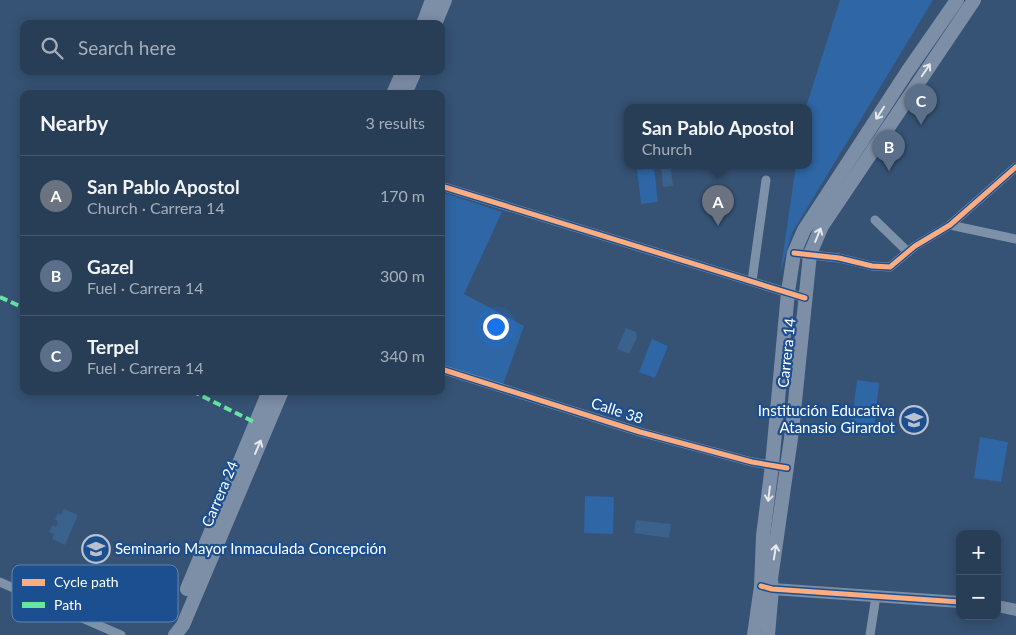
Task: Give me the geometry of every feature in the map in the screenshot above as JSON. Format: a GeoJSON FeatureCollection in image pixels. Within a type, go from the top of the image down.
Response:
{"type":"FeatureCollection","features":[{"type":"Feature","properties":{"kind":"main road"},"geometry":{"type":"LineString","coordinates":[[424,20],[432,0]]}},
{"type":"Feature","properties":{"kind":"main road"},"geometry":{"type":"LineString","coordinates":[[437,20],[445,0]]}},
{"type":"Feature","properties":{"kind":"main road","name":"Carrera 14"},"geometry":{"type":"LineString","coordinates":[[768,635],[763,536],[772,466],[788,292],[794,253],[810,221],[907,72],[957,0]]}},
{"type":"Feature","properties":{"kind":"main road","name":"Carrera 14"},"geometry":{"type":"LineString","coordinates":[[754,635],[767,587],[771,579],[787,468],[810,254],[822,226],[974,0]]}},
{"type":"Feature","properties":{"kind":"main road"},"geometry":{"type":"LineString","coordinates":[[395,90],[401,75]]}},
{"type":"Feature","properties":{"kind":"main road"},"geometry":{"type":"LineString","coordinates":[[407,90],[413,75]]}},
{"type":"Feature","properties":{"kind":"main road","name":"Carrera 24"},"geometry":{"type":"LineString","coordinates":[[178,611],[268,395]]}},
{"type":"Feature","properties":{"kind":"main road","name":"Carrera 24"},"geometry":{"type":"LineString","coordinates":[[213,528],[280,395]]}},
{"type":"Feature","properties":{"kind":"main road","name":"Carrera 24"},"geometry":{"type":"LineString","coordinates":[[174,622],[174,635]]}},
{"type":"Feature","properties":{"kind":"street"},"geometry":{"type":"LineString","coordinates":[[794,253],[839,258],[872,266],[890,267],[908,252],[950,225],[1016,167]]}},
{"type":"Feature","properties":{"kind":"street"},"geometry":{"type":"LineString","coordinates":[[752,281],[766,180]]}},
{"type":"Feature","properties":{"kind":"street"},"geometry":{"type":"LineString","coordinates":[[445,187],[805,298]]}},
{"type":"Feature","properties":{"kind":"street"},"geometry":{"type":"LineString","coordinates":[[875,220],[908,252]]}},
{"type":"Feature","properties":{"kind":"street"},"geometry":{"type":"LineString","coordinates":[[950,225],[1016,239]]}},
{"type":"Feature","properties":{"kind":"street","name":"Calle 38"},"geometry":{"type":"LineString","coordinates":[[445,370],[640,432],[752,462],[787,468]]}},
{"type":"Feature","properties":{"kind":"street"},"geometry":{"type":"LineString","coordinates":[[0,582],[12,587]]}},
{"type":"Feature","properties":{"kind":"street"},"geometry":{"type":"LineString","coordinates":[[767,587],[956,602]]}},
{"type":"Feature","properties":{"kind":"street"},"geometry":{"type":"LineString","coordinates":[[870,635],[876,596]]}},
{"type":"Feature","properties":{"kind":"street"},"geometry":{"type":"LineString","coordinates":[[1001,607],[1016,610]]}},
{"type":"Feature","properties":{"kind":"street"},"geometry":{"type":"LineString","coordinates":[[91,622],[121,635]]}},
{"type":"Feature","properties":{"kind":"shaded area"},"geometry":{"type":"Polygon","coordinates":[[[840,0],[933,0],[792,233],[780,274],[795,169],[812,169],[812,104],[807,104],[840,0]]]}},
{"type":"Feature","properties":{"kind":"shaded area"},"geometry":{"type":"Polygon","coordinates":[[[654,169],[658,202],[641,204],[637,170],[654,169]]]}},
{"type":"Feature","properties":{"kind":"shaded area"},"geometry":{"type":"Polygon","coordinates":[[[661,169],[671,169],[673,186],[663,187],[661,169]]]}},
{"type":"Feature","properties":{"kind":"shaded area"},"geometry":{"type":"Polygon","coordinates":[[[445,193],[502,212],[464,294],[524,326],[503,385],[445,367],[445,193]]]}},
{"type":"Feature","properties":{"kind":"shaded area"},"geometry":{"type":"Polygon","coordinates":[[[626,328],[636,332],[637,338],[629,354],[617,349],[626,328]]]}},
{"type":"Feature","properties":{"kind":"shaded area"},"geometry":{"type":"Polygon","coordinates":[[[652,339],[668,346],[655,378],[639,372],[652,339]]]}},
{"type":"Feature","properties":{"kind":"shaded area"},"geometry":{"type":"Polygon","coordinates":[[[857,380],[879,383],[874,430],[851,427],[857,380]]]}},
{"type":"Feature","properties":{"kind":"shaded area"},"geometry":{"type":"Polygon","coordinates":[[[980,437],[1008,442],[1001,482],[974,478],[980,437]]]}},
{"type":"Feature","properties":{"kind":"shaded area"},"geometry":{"type":"Polygon","coordinates":[[[585,496],[614,497],[613,534],[584,533],[585,496]]]}},
{"type":"Feature","properties":{"kind":"shaded area"},"geometry":{"type":"Polygon","coordinates":[[[64,509],[78,515],[65,545],[52,539],[54,534],[49,532],[52,525],[56,527],[58,521],[55,520],[58,513],[61,515],[64,509]]]}},
{"type":"Feature","properties":{"kind":"shaded area"},"geometry":{"type":"Polygon","coordinates":[[[636,520],[671,524],[669,538],[634,533],[636,520]]]}},
{"type":"Feature","properties":{"kind":"marked path"},"geometry":{"type":"LineString","coordinates":[[0,297],[20,306]]}},
{"type":"Feature","properties":{"kind":"marked path"},"geometry":{"type":"LineString","coordinates":[[200,395],[256,423]]}},
{"type":"Feature","properties":{"kind":"cycle path"},"geometry":{"type":"LineString","coordinates":[[794,253],[839,258],[872,266],[890,267],[915,246],[950,225],[1016,167]]}},
{"type":"Feature","properties":{"kind":"cycle path"},"geometry":{"type":"LineString","coordinates":[[445,187],[805,298]]}},
{"type":"Feature","properties":{"kind":"cycle path"},"geometry":{"type":"LineString","coordinates":[[445,370],[640,432],[752,462],[787,468]]}},
{"type":"Feature","properties":{"kind":"cycle path"},"geometry":{"type":"LineString","coordinates":[[761,586],[772,589],[956,602]]}},
{"type":"Feature","properties":{"kind":"place","name":"Terpel"},"geometry":{"type":"Point","coordinates":[921,125]}},
{"type":"Feature","properties":{"kind":"place","name":"Gazel"},"geometry":{"type":"Point","coordinates":[889,171]}},
{"type":"Feature","properties":{"kind":"place","name":"San Pablo Apostol"},"geometry":{"type":"Point","coordinates":[718,226]}},
{"type":"Feature","properties":{"kind":"place","name":"Institución Educativa Atanasio Girardot"},"geometry":{"type":"Point","coordinates":[914,420]}},
{"type":"Feature","properties":{"kind":"place","name":"Seminario Mayor Inmaculada Concepción"},"geometry":{"type":"Point","coordinates":[96,549]}}]}
